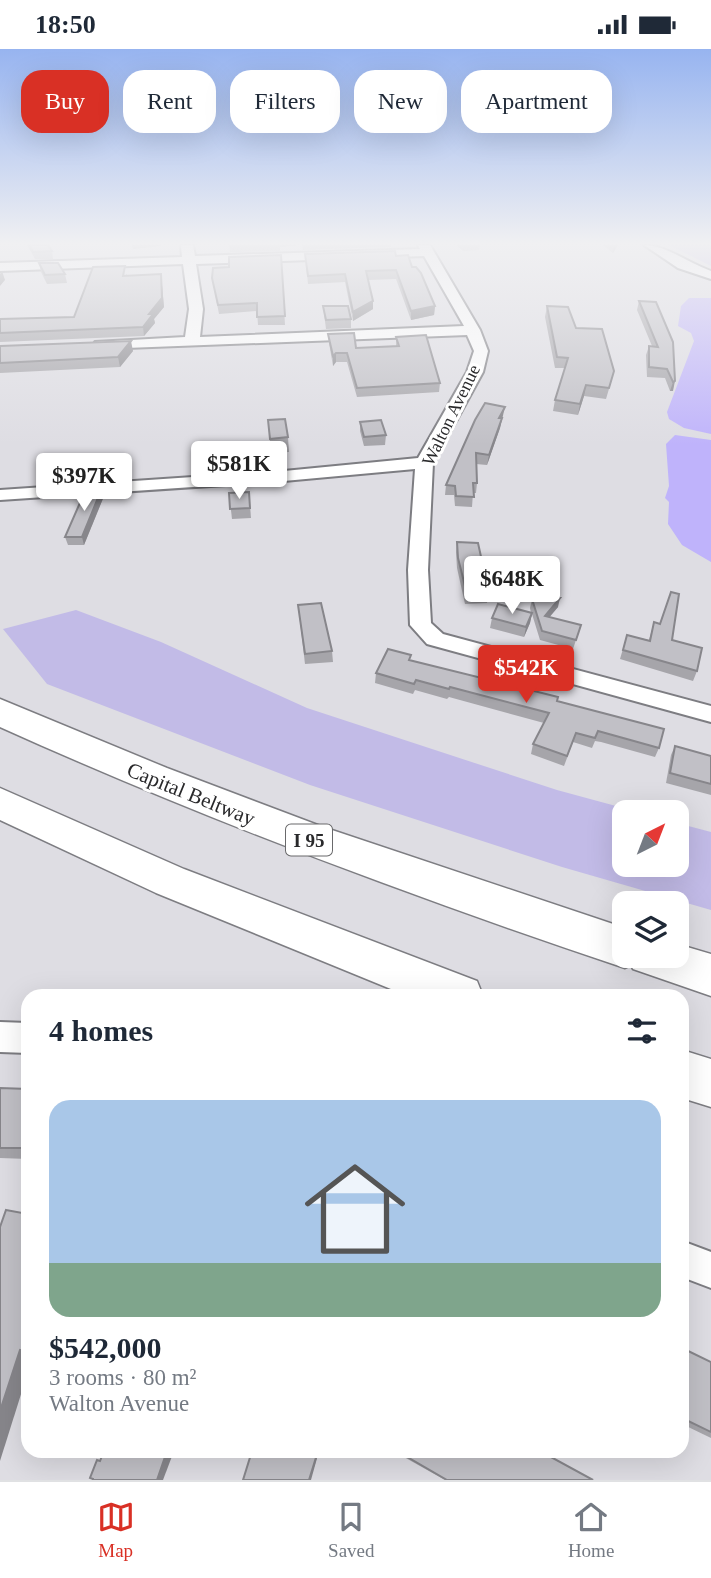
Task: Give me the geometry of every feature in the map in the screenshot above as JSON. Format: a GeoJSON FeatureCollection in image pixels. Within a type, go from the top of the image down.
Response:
{"type":"FeatureCollection","features":[{"type":"Feature","properties":{"kind":"highway","name":"Capital Beltway"},"geometry":{"type":"LineString","coordinates":[[0,712],[92,754],[224,808],[500,908],[612,944]]}},
{"type":"Feature","properties":{"kind":"highway"},"geometry":{"type":"LineString","coordinates":[[0,803],[170,881],[443,989]]}},
{"type":"Feature","properties":{"kind":"highway"},"geometry":{"type":"LineString","coordinates":[[689,968],[711,975]]}},
{"type":"Feature","properties":{"kind":"highway"},"geometry":{"type":"LineString","coordinates":[[689,1076],[711,1083]]}},
{"type":"Feature","properties":{"kind":"street"},"geometry":{"type":"LineString","coordinates":[[192,341],[196,312]]}},
{"type":"Feature","properties":{"kind":"street","name":"Walton Avenue"},"geometry":{"type":"LineString","coordinates":[[463,312],[481,351],[475,372],[424,463],[418,570],[421,625],[435,639],[710,714]]}},
{"type":"Feature","properties":{"kind":"street"},"geometry":{"type":"LineString","coordinates":[[82,346],[473,330]]}},
{"type":"Feature","properties":{"kind":"street"},"geometry":{"type":"LineString","coordinates":[[0,495],[284,477],[424,463]]}},
{"type":"Feature","properties":{"kind":"street"},"geometry":{"type":"LineString","coordinates":[[0,1037],[21,1038]]}},
{"type":"Feature","properties":{"kind":"street"},"geometry":{"type":"LineString","coordinates":[[689,1262],[711,1271]]}},
{"type":"Feature","properties":{"kind":"shaded area"},"geometry":{"type":"Polygon","coordinates":[[[680,312],[711,312],[711,434],[684,428],[669,419],[667,412],[694,341],[691,333],[678,326],[680,312]]]}},
{"type":"Feature","properties":{"kind":"shaded area"},"geometry":{"type":"Polygon","coordinates":[[[675,435],[711,440],[711,562],[682,545],[668,524],[669,502],[665,498],[669,486],[666,444],[675,435]]]}},
{"type":"Feature","properties":{"kind":"shaded area"},"geometry":{"type":"Polygon","coordinates":[[[76,610],[161,642],[307,708],[557,790],[612,805],[612,877],[690,877],[690,826],[711,832],[711,910],[689,904],[689,891],[645,891],[562,867],[310,785],[47,684],[3,629],[76,610]]]}},
{"type":"Feature","properties":{"kind":"building"},"geometry":{"type":"Polygon","coordinates":[[[76,312],[151,312],[149,314],[153,314],[143,327],[0,333],[0,319],[74,317],[76,312]]]}},
{"type":"Feature","properties":{"kind":"building"},"geometry":{"type":"Polygon","coordinates":[[[257,312],[285,312],[285,316],[257,317],[257,312]]]}},
{"type":"Feature","properties":{"kind":"building"},"geometry":{"type":"Polygon","coordinates":[[[324,312],[349,312],[351,319],[326,320],[324,312]]]}},
{"type":"Feature","properties":{"kind":"building"},"geometry":{"type":"Polygon","coordinates":[[[548,312],[570,312],[576,328],[602,329],[614,371],[609,388],[586,385],[580,404],[555,400],[568,358],[557,357],[548,312]]]}},
{"type":"Feature","properties":{"kind":"building"},"geometry":{"type":"Polygon","coordinates":[[[643,312],[660,312],[673,342],[673,382],[667,369],[649,367],[649,346],[658,347],[643,312]]]}},
{"type":"Feature","properties":{"kind":"building"},"geometry":{"type":"Polygon","coordinates":[[[354,333],[356,348],[399,346],[396,337],[426,335],[440,383],[357,388],[347,353],[336,353],[333,356],[328,334],[354,333]]]}},
{"type":"Feature","properties":{"kind":"building"},"geometry":{"type":"Polygon","coordinates":[[[131,341],[118,357],[0,363],[0,346],[131,341]]]}},
{"type":"Feature","properties":{"kind":"building"},"geometry":{"type":"Polygon","coordinates":[[[485,403],[505,407],[499,418],[502,418],[489,455],[476,453],[477,483],[473,483],[474,497],[456,496],[455,486],[446,485],[485,403]]]}},
{"type":"Feature","properties":{"kind":"building"},"geometry":{"type":"Polygon","coordinates":[[[285,419],[288,437],[270,439],[268,420],[285,419]]]}},
{"type":"Feature","properties":{"kind":"building"},"geometry":{"type":"Polygon","coordinates":[[[381,420],[386,435],[364,437],[360,422],[381,420]]]}},
{"type":"Feature","properties":{"kind":"building"},"geometry":{"type":"Polygon","coordinates":[[[102,488],[82,537],[65,537],[86,489],[102,488]]]}},
{"type":"Feature","properties":{"kind":"building"},"geometry":{"type":"Polygon","coordinates":[[[249,492],[250,508],[230,509],[229,493],[249,492]]]}},
{"type":"Feature","properties":{"kind":"building"},"geometry":{"type":"Polygon","coordinates":[[[457,542],[478,543],[489,593],[467,594],[457,542]]]}},
{"type":"Feature","properties":{"kind":"building"},"geometry":{"type":"Polygon","coordinates":[[[671,592],[679,594],[672,640],[702,648],[697,671],[623,650],[627,635],[650,641],[654,622],[660,624],[671,592]]]}},
{"type":"Feature","properties":{"kind":"building"},"geometry":{"type":"Polygon","coordinates":[[[560,598],[545,616],[581,625],[576,640],[542,631],[532,599],[560,598]]]}},
{"type":"Feature","properties":{"kind":"building"},"geometry":{"type":"Polygon","coordinates":[[[321,603],[332,651],[305,654],[298,605],[321,603]]]}},
{"type":"Feature","properties":{"kind":"building"},"geometry":{"type":"Polygon","coordinates":[[[498,604],[532,613],[526,627],[492,618],[498,604]]]}},
{"type":"Feature","properties":{"kind":"building"},"geometry":{"type":"Polygon","coordinates":[[[388,649],[411,655],[409,660],[558,697],[557,701],[664,729],[659,748],[598,731],[595,738],[576,733],[567,756],[533,744],[549,713],[450,687],[449,689],[416,680],[414,684],[376,673],[388,649]]]}},
{"type":"Feature","properties":{"kind":"building"},"geometry":{"type":"Polygon","coordinates":[[[675,746],[711,756],[711,784],[670,773],[675,746]]]}},
{"type":"Feature","properties":{"kind":"building"},"geometry":{"type":"Polygon","coordinates":[[[0,1088],[21,1089],[21,1148],[0,1148],[0,1088]]]}},
{"type":"Feature","properties":{"kind":"building"},"geometry":{"type":"Polygon","coordinates":[[[6,1210],[21,1213],[21,1350],[0,1411],[0,1227],[6,1210]]]}},
{"type":"Feature","properties":{"kind":"building"},"geometry":{"type":"Polygon","coordinates":[[[689,1351],[711,1362],[711,1432],[689,1421],[689,1351]]]}},
{"type":"Feature","properties":{"kind":"building"},"geometry":{"type":"Polygon","coordinates":[[[101,1458],[165,1458],[157,1480],[93,1480],[90,1478],[97,1460],[100,1461],[101,1458]]]}},
{"type":"Feature","properties":{"kind":"building"},"geometry":{"type":"Polygon","coordinates":[[[250,1458],[316,1458],[309,1480],[243,1480],[250,1458]]]}},
{"type":"Feature","properties":{"kind":"building"},"geometry":{"type":"Polygon","coordinates":[[[409,1458],[553,1458],[593,1480],[447,1480],[409,1458]]]}}]}
